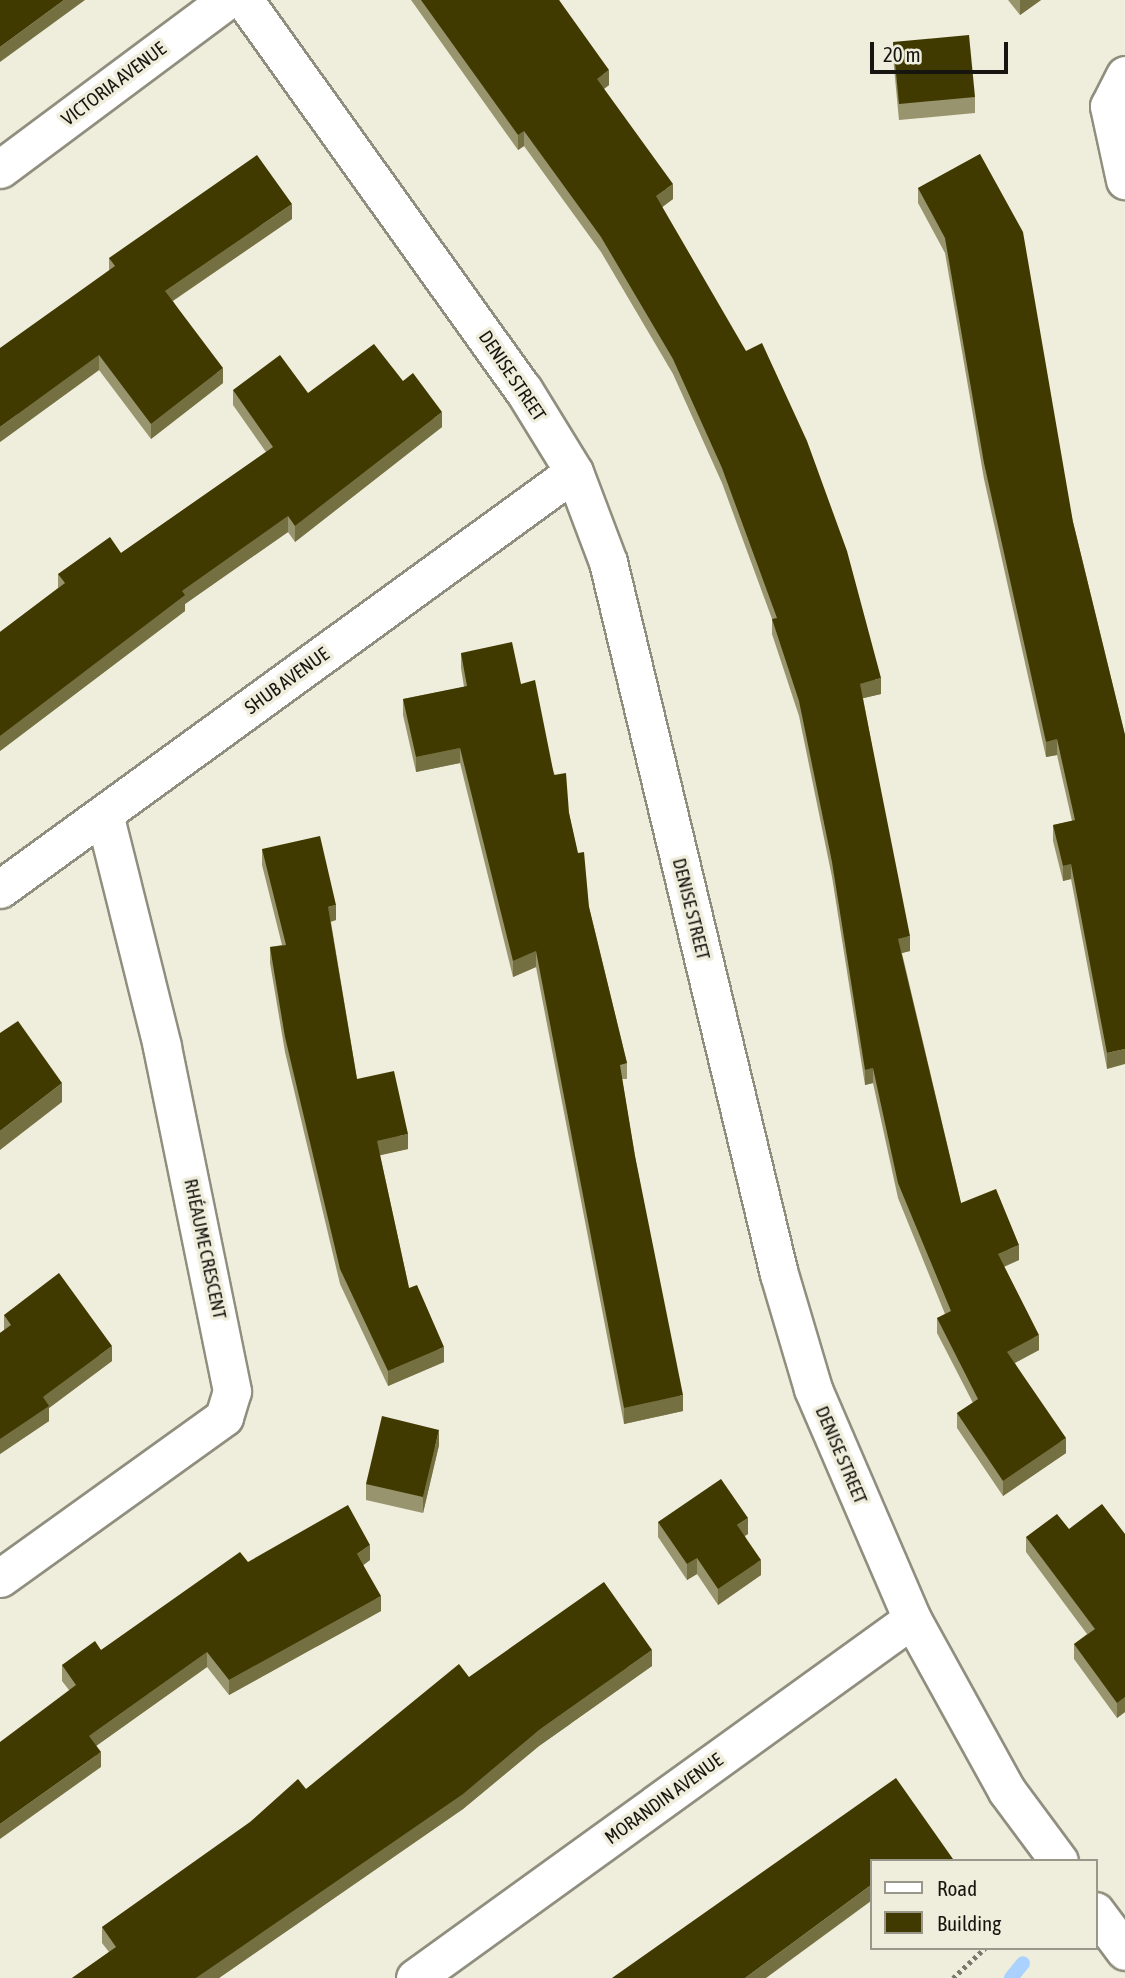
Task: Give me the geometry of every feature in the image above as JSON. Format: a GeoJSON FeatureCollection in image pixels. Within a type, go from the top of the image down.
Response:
{"type":"FeatureCollection","features":[{"type":"Feature","properties":{"kind":"street","name":"VICTORIA AVENUE"},"geometry":{"type":"LineString","coordinates":[[0,169],[227,0]]}},
{"type":"Feature","properties":{"kind":"street","name":"DENISE STREET"},"geometry":{"type":"LineString","coordinates":[[244,0],[523,389],[574,472],[608,562],[786,1300],[813,1389],[912,1619],[1007,1791],[1058,1859]]}},
{"type":"Feature","properties":{"kind":"street"},"geometry":{"type":"LineString","coordinates":[[1125,75],[1109,106],[1125,180]]}},
{"type":"Feature","properties":{"kind":"street","name":"SHUB AVENUE"},"geometry":{"type":"LineString","coordinates":[[0,889],[574,472]]}},
{"type":"Feature","properties":{"kind":"street","name":"RHÉAUME CRESCENT"},"geometry":{"type":"LineString","coordinates":[[0,1578],[224,1417],[232,1391],[162,1046],[104,814]]}},
{"type":"Feature","properties":{"kind":"street","name":"MORANDIN AVENUE"},"geometry":{"type":"LineString","coordinates":[[415,1978],[912,1619]]}},
{"type":"Feature","properties":{"kind":"street"},"geometry":{"type":"LineString","coordinates":[[1097,1914],[1125,1951]]}},
{"type":"Feature","properties":{"kind":"path"},"geometry":{"type":"LineString","coordinates":[[953,1978],[983,1950]]}},
{"type":"Feature","properties":{"kind":"building"},"geometry":{"type":"Polygon","coordinates":[[[0,0],[64,0],[0,47],[0,0]]]}},
{"type":"Feature","properties":{"kind":"building"},"geometry":{"type":"Polygon","coordinates":[[[421,0],[559,0],[609,70],[597,79],[673,184],[656,196],[746,351],[762,343],[807,441],[847,551],[881,678],[860,684],[910,936],[898,939],[961,1203],[996,1189],[1019,1245],[998,1254],[1039,1335],[1007,1352],[1066,1438],[1003,1481],[957,1413],[978,1399],[937,1318],[951,1311],[898,1183],[873,1068],[865,1070],[832,862],[799,701],[772,619],[777,618],[722,468],[673,359],[601,237],[524,131],[518,135],[421,0]]]}},
{"type":"Feature","properties":{"kind":"building"},"geometry":{"type":"Polygon","coordinates":[[[969,35],[975,97],[899,104],[893,42],[969,35]]]}},
{"type":"Feature","properties":{"kind":"building"},"geometry":{"type":"Polygon","coordinates":[[[980,154],[1023,232],[1073,522],[1125,735],[1125,1049],[1107,1053],[1071,864],[1063,866],[1053,825],[1075,820],[1057,739],[1046,742],[984,463],[945,238],[918,188],[980,154]]]}},
{"type":"Feature","properties":{"kind":"building"},"geometry":{"type":"Polygon","coordinates":[[[257,155],[292,204],[165,291],[223,368],[151,424],[99,355],[0,427],[0,348],[115,266],[109,258],[257,155]]]}},
{"type":"Feature","properties":{"kind":"building"},"geometry":{"type":"Polygon","coordinates":[[[374,344],[403,381],[413,373],[442,412],[295,526],[288,516],[182,591],[185,595],[0,736],[0,632],[65,583],[58,574],[110,537],[121,553],[273,447],[233,390],[280,355],[308,393],[374,344]]]}},
{"type":"Feature","properties":{"kind":"building"},"geometry":{"type":"Polygon","coordinates":[[[512,642],[521,684],[535,680],[554,775],[566,773],[569,813],[578,853],[584,852],[589,907],[627,1063],[620,1065],[635,1156],[683,1395],[624,1408],[536,951],[513,961],[460,748],[416,757],[403,699],[467,686],[461,653],[512,642]]]}},
{"type":"Feature","properties":{"kind":"building"},"geometry":{"type":"Polygon","coordinates":[[[320,836],[336,905],[328,907],[357,1079],[394,1071],[408,1134],[377,1141],[409,1288],[417,1285],[444,1347],[388,1371],[340,1269],[285,1037],[270,947],[286,945],[262,849],[320,836]]]}},
{"type":"Feature","properties":{"kind":"building"},"geometry":{"type":"Polygon","coordinates":[[[18,1021],[62,1083],[0,1131],[0,1033],[18,1021]]]}},
{"type":"Feature","properties":{"kind":"building"},"geometry":{"type":"Polygon","coordinates":[[[59,1273],[112,1346],[43,1397],[49,1406],[0,1439],[0,1333],[11,1325],[4,1315],[59,1273]]]}},
{"type":"Feature","properties":{"kind":"building"},"geometry":{"type":"Polygon","coordinates":[[[382,1416],[439,1430],[423,1497],[366,1484],[382,1416]]]}},
{"type":"Feature","properties":{"kind":"building"},"geometry":{"type":"Polygon","coordinates":[[[721,1479],[748,1518],[737,1525],[761,1560],[718,1589],[697,1558],[687,1564],[658,1522],[721,1479]]]}},
{"type":"Feature","properties":{"kind":"building"},"geometry":{"type":"Polygon","coordinates":[[[1102,1504],[1125,1534],[1125,1697],[1117,1703],[1074,1644],[1095,1629],[1026,1537],[1057,1514],[1069,1529],[1102,1504]]]}},
{"type":"Feature","properties":{"kind":"building"},"geometry":{"type":"Polygon","coordinates":[[[348,1505],[370,1545],[357,1554],[381,1596],[229,1680],[207,1652],[89,1736],[101,1752],[0,1824],[0,1742],[76,1685],[62,1665],[95,1641],[101,1650],[240,1552],[248,1562],[348,1505]]]}},
{"type":"Feature","properties":{"kind":"building"},"geometry":{"type":"Polygon","coordinates":[[[604,1582],[652,1650],[539,1730],[463,1794],[196,1978],[72,1978],[116,1947],[102,1927],[250,1822],[298,1779],[306,1789],[459,1664],[469,1677],[604,1582]]]}},
{"type":"Feature","properties":{"kind":"building"},"geometry":{"type":"Polygon","coordinates":[[[896,1778],[953,1859],[870,1859],[870,1886],[745,1978],[612,1978],[896,1778]]]}},
{"type":"Feature","properties":{"kind":"waterway"},"geometry":{"type":"LineString","coordinates":[[1011,1978],[1023,1963]]}}]}
